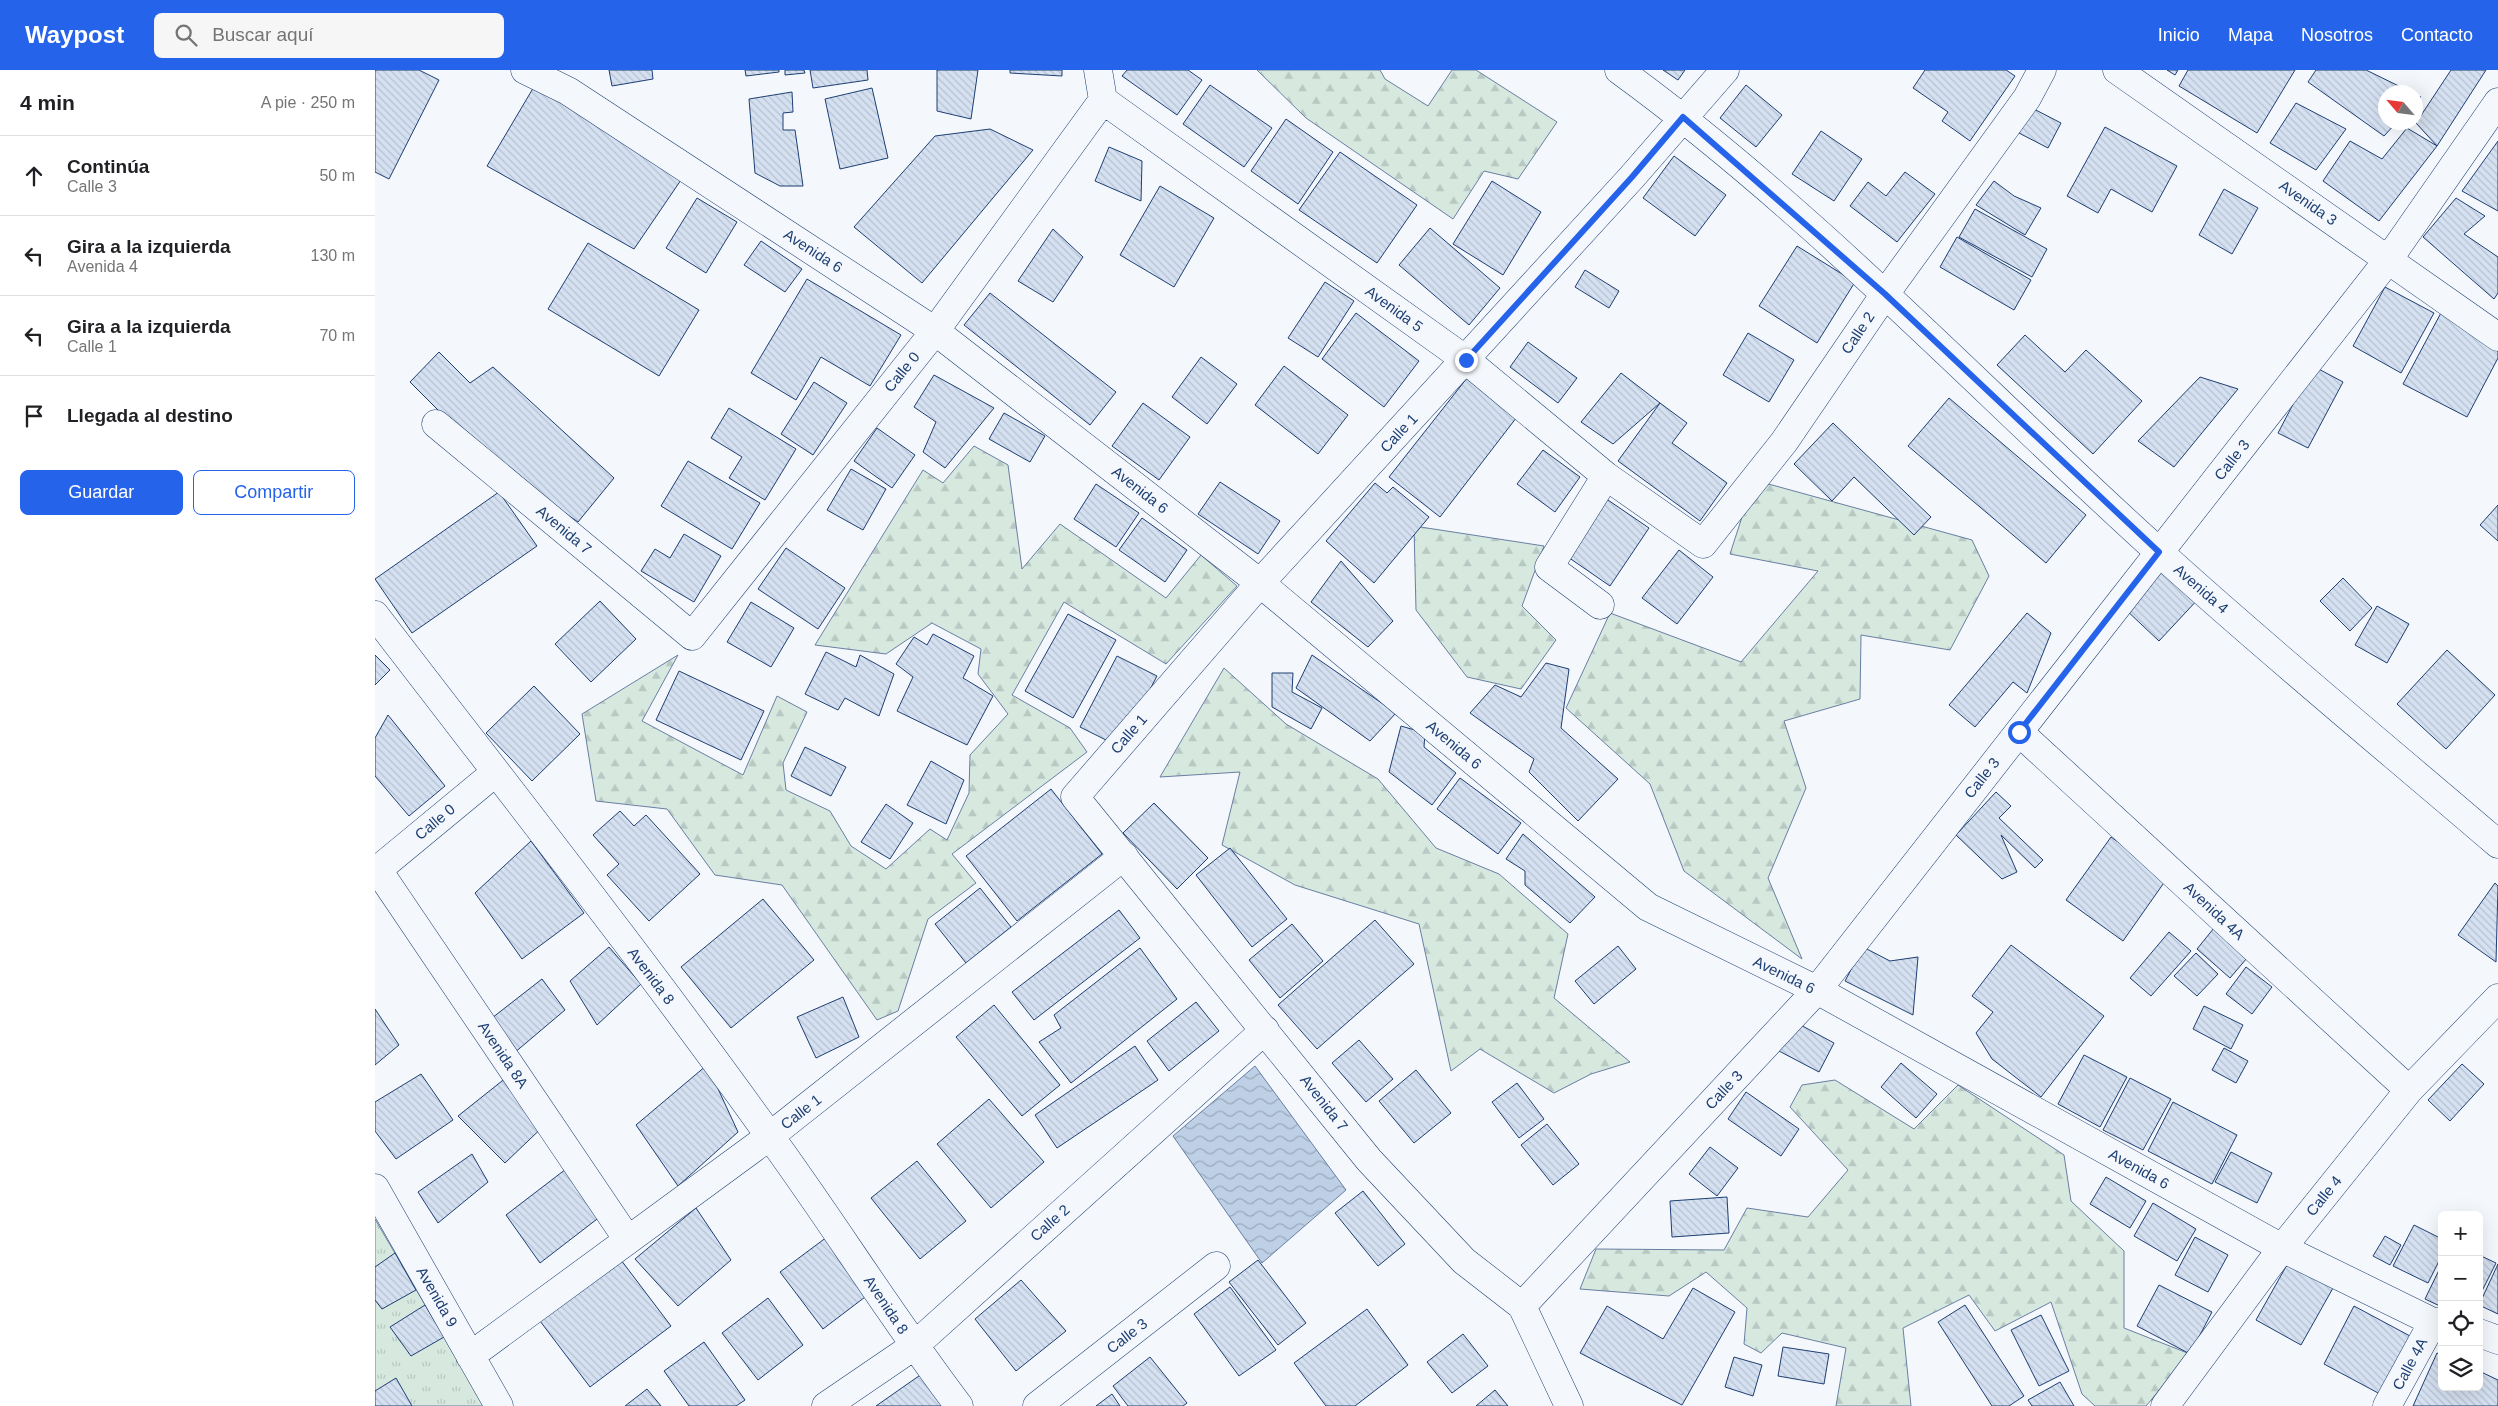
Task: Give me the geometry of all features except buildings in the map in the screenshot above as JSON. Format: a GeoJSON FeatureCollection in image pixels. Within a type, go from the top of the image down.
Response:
{"type":"FeatureCollection","features":[{"type":"Feature","properties":{"kind":"street","name":"Avenida 6"},"geometry":{"type":"LineString","coordinates":[[525,70],[570,80],[935,331],[1260,583],[1648,907],[1817,990],[2282,1248],[2437,1322]]}},
{"type":"Feature","properties":{"kind":"street"},"geometry":{"type":"LineString","coordinates":[[1098,70],[1103,100]]}},
{"type":"Feature","properties":{"kind":"street","name":"Avenida 4"},"geometry":{"type":"LineString","coordinates":[[1619,70],[1683,117],[1885,294],[2159,552],[2498,844]]}},
{"type":"Feature","properties":{"kind":"street","name":"Calle 1"},"geometry":{"type":"LineString","coordinates":[[1075,796],[1260,583],[1632,177],[1725,70]]}},
{"type":"Feature","properties":{"kind":"street","name":"Calle 2"},"geometry":{"type":"LineString","coordinates":[[1703,544],[1784,442],[1885,294],[2027,98],[2042,70]]}},
{"type":"Feature","properties":{"kind":"street","name":"Avenida 3"},"geometry":{"type":"LineString","coordinates":[[2117,70],[2498,337]]}},
{"type":"Feature","properties":{"kind":"street","name":"Calle 0"},"geometry":{"type":"LineString","coordinates":[[691,636],[935,331],[1103,100]]}},
{"type":"Feature","properties":{"kind":"street","name":"Avenida 5"},"geometry":{"type":"LineString","coordinates":[[1103,100],[1466,360],[1606,476],[1703,544]]}},
{"type":"Feature","properties":{"kind":"street","name":"Calle 3"},"geometry":{"type":"LineString","coordinates":[[1522,1306],[1817,990],[2388,260],[2498,102]]}},
{"type":"Feature","properties":{"kind":"street","name":"Avenida 7"},"geometry":{"type":"LineString","coordinates":[[435,424],[691,636]]}},
{"type":"Feature","properties":{"kind":"street"},"geometry":{"type":"LineString","coordinates":[[1599,605],[1549,567],[1606,476]]}},
{"type":"Feature","properties":{"kind":"street","name":"Avenida 8"},"geometry":{"type":"LineString","coordinates":[[375,615],[593,897],[771,1136],[914,1346],[959,1406]]}},
{"type":"Feature","properties":{"kind":"street","name":"Avenida 4A"},"geometry":{"type":"LineString","coordinates":[[2019,732],[2409,1090]]}},
{"type":"Feature","properties":{"kind":"street","name":"Calle 0"},"geometry":{"type":"LineString","coordinates":[[376,871],[495,772]]}},
{"type":"Feature","properties":{"kind":"street","name":"Avenida 7"},"geometry":{"type":"LineString","coordinates":[[1075,796],[1369,1160],[1464,1261],[1522,1306],[1569,1406]]}},
{"type":"Feature","properties":{"kind":"street","name":"Calle 1"},"geometry":{"type":"LineString","coordinates":[[470,1356],[771,1136],[1124,856]]}},
{"type":"Feature","properties":{"kind":"street","name":"Avenida 8A"},"geometry":{"type":"LineString","coordinates":[[376,871],[628,1240]]}},
{"type":"Feature","properties":{"kind":"street","name":"Calle 4"},"geometry":{"type":"LineString","coordinates":[[2165,1406],[2282,1248],[2409,1090],[2498,998]]}},
{"type":"Feature","properties":{"kind":"street","name":"Calle 2"},"geometry":{"type":"LineString","coordinates":[[826,1406],[914,1346],[1265,1030]]}},
{"type":"Feature","properties":{"kind":"street","name":"Avenida 9"},"geometry":{"type":"LineString","coordinates":[[375,1188],[499,1406]]}},
{"type":"Feature","properties":{"kind":"street","name":"Calle 3"},"geometry":{"type":"LineString","coordinates":[[1037,1406],[1216,1266]]}},
{"type":"Feature","properties":{"kind":"street","name":"Calle 4A"},"geometry":{"type":"LineString","coordinates":[[2387,1406],[2437,1322]]}},
{"type":"Feature","properties":{"kind":"street"},"geometry":{"type":"LineString","coordinates":[[2483,1334],[2498,1340]]}},
{"type":"Feature","properties":{"kind":"green space"},"geometry":{"type":"Polygon","coordinates":[[[1257,70],[1380,70],[1385,79],[1428,106],[1452,70],[1476,70],[1557,122],[1518,179],[1484,171],[1453,219],[1306,118],[1257,70]]]}},
{"type":"Feature","properties":{"kind":"green space"},"geometry":{"type":"Polygon","coordinates":[[[974,446],[1008,465],[1022,569],[1060,524],[1166,598],[1201,555],[1237,586],[1166,664],[1064,602],[1012,695],[1070,728],[1087,752],[952,854],[976,883],[928,919],[898,1011],[877,1020],[782,885],[715,875],[667,809],[596,801],[582,714],[678,655],[642,721],[743,775],[777,696],[807,712],[783,763],[786,790],[830,811],[851,846],[886,869],[930,829],[947,840],[969,793],[970,755],[1008,714],[978,674],[981,649],[932,623],[886,654],[815,645],[923,470],[943,483],[974,446]]]}},
{"type":"Feature","properties":{"kind":"green space"},"geometry":{"type":"Polygon","coordinates":[[[1754,480],[1972,540],[1989,576],[1950,650],[1861,635],[1860,699],[1784,721],[1806,788],[1768,878],[1802,959],[1684,871],[1650,784],[1566,708],[1610,613],[1741,662],[1818,571],[1730,554],[1754,480]]]}},
{"type":"Feature","properties":{"kind":"green space"},"geometry":{"type":"Polygon","coordinates":[[[1414,526],[1544,546],[1522,606],[1556,640],[1521,689],[1467,677],[1416,610],[1414,526]]]}},
{"type":"Feature","properties":{"kind":"green space"},"geometry":{"type":"Polygon","coordinates":[[[1224,668],[1286,724],[1378,779],[1436,848],[1499,874],[1568,934],[1554,998],[1630,1062],[1591,1074],[1554,1093],[1480,1049],[1451,1071],[1419,924],[1295,885],[1222,845],[1240,772],[1160,777],[1224,668]]]}},
{"type":"Feature","properties":{"kind":"green space"},"geometry":{"type":"Polygon","coordinates":[[[1835,1080],[1914,1129],[1958,1085],[2064,1155],[2071,1201],[2124,1251],[2124,1328],[2190,1354],[2146,1406],[2095,1406],[2082,1394],[2051,1302],[1995,1331],[1969,1295],[1903,1328],[1911,1406],[1836,1406],[1846,1348],[1782,1333],[1761,1353],[1744,1344],[1747,1308],[1706,1272],[1669,1296],[1580,1289],[1596,1249],[1724,1250],[1747,1208],[1808,1217],[1848,1170],[1790,1107],[1802,1085],[1835,1080]]]}},
{"type":"Feature","properties":{"kind":"green space"},"geometry":{"type":"Polygon","coordinates":[[[375,1219],[484,1406],[375,1406],[375,1219]]]}},
{"type":"Feature","properties":{"kind":"water"},"geometry":{"type":"Polygon","coordinates":[[[1255,1066],[1346,1190],[1262,1263],[1173,1136],[1255,1066]]]}},
{"type":"Feature","properties":{"kind":"route"},"geometry":{"type":"LineString","coordinates":[[1466,360],[1632,177],[1683,117],[1885,294],[2159,552],[2019,732]]}}]}
